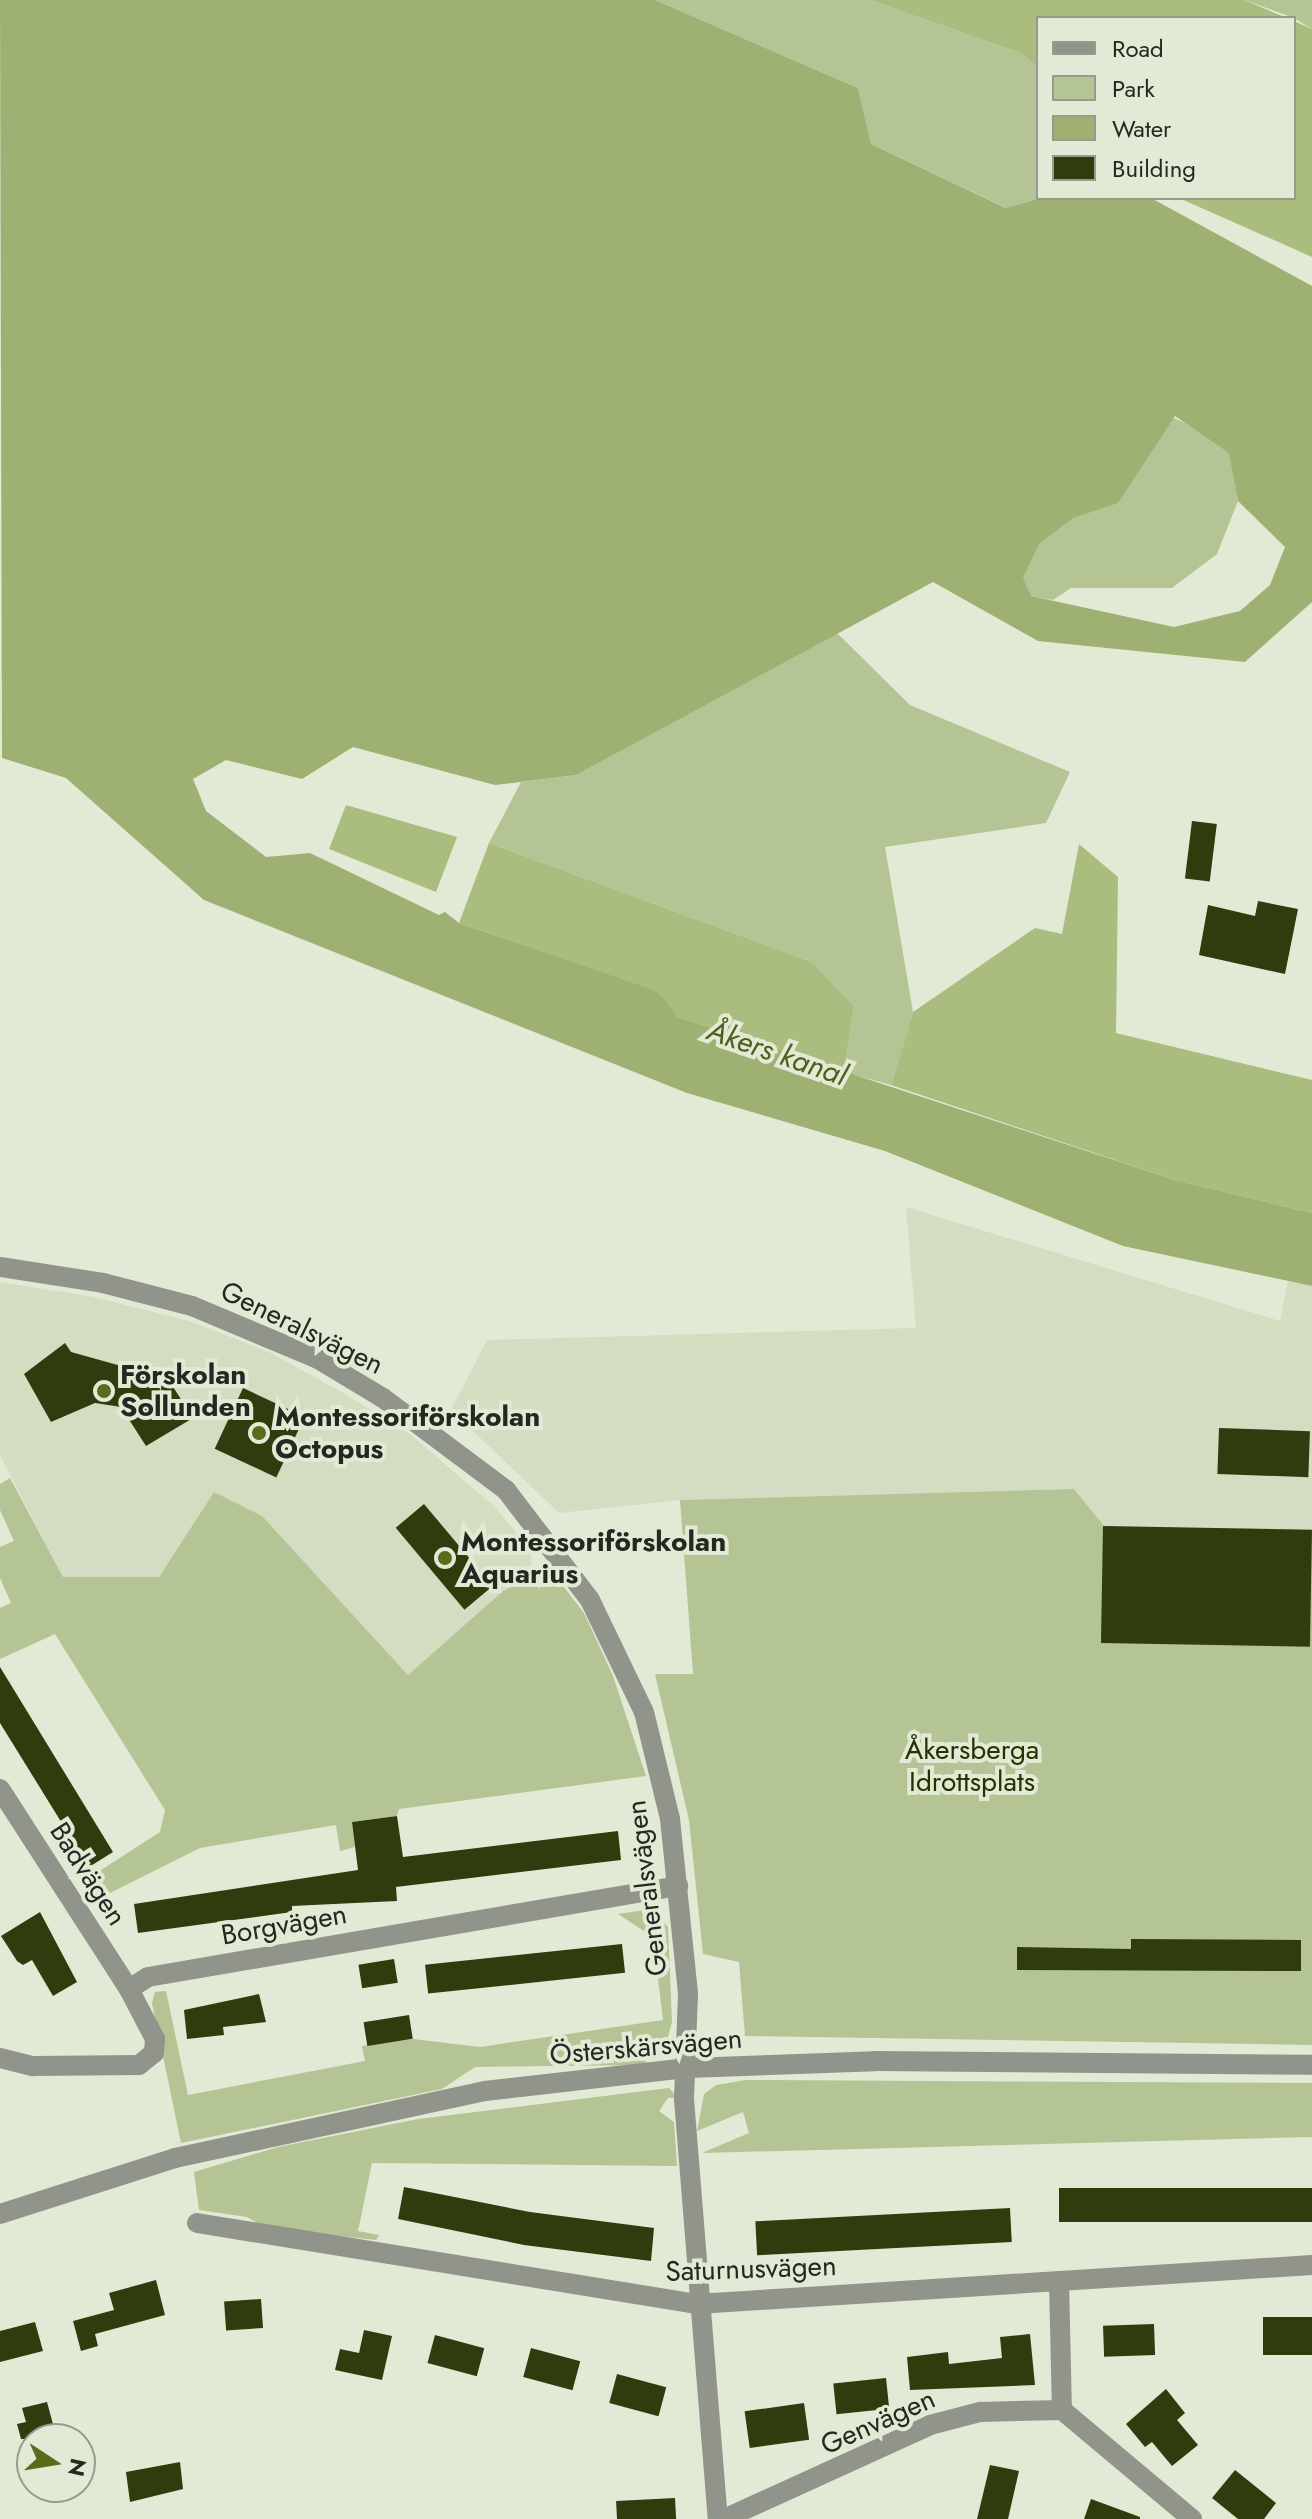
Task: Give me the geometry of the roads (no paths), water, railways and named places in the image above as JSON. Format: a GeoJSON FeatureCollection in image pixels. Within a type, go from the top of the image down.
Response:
{"type":"FeatureCollection","features":[{"type":"Feature","properties":{"kind":"street","name":"Generalsvägen"},"geometry":{"type":"LineString","coordinates":[[0,1267],[103,1283],[192,1306],[256,1331],[383,1398],[506,1490],[558,1553],[619,1654],[660,1766],[678,1886],[688,1994],[688,2068],[684,2099],[697,2304],[718,2519]]}},
{"type":"Feature","properties":{"kind":"street","name":"Badvägen"},"geometry":{"type":"LineString","coordinates":[[0,1789],[129,1989]]}},
{"type":"Feature","properties":{"kind":"street","name":"Borgvägen"},"geometry":{"type":"LineString","coordinates":[[129,1989],[148,1977],[678,1886]]}},
{"type":"Feature","properties":{"kind":"street"},"geometry":{"type":"LineString","coordinates":[[0,2058],[33,2066],[139,2065],[154,2053],[155,2039],[129,1989]]}},
{"type":"Feature","properties":{"kind":"street","name":"Österskärsvägen"},"geometry":{"type":"LineString","coordinates":[[0,2214],[175,2158],[485,2091],[688,2068],[875,2061],[1312,2065]]}},
{"type":"Feature","properties":{"kind":"street","name":"Saturnusvägen"},"geometry":{"type":"LineString","coordinates":[[197,2223],[697,2304],[1312,2265]]}},
{"type":"Feature","properties":{"kind":"street"},"geometry":{"type":"LineString","coordinates":[[1059,2281],[1062,2410],[1192,2519]]}},
{"type":"Feature","properties":{"kind":"street","name":"Genvägen"},"geometry":{"type":"LineString","coordinates":[[724,2519],[758,2508],[930,2425],[980,2412],[1062,2410]]}},
{"type":"Feature","properties":{"kind":"water","name":"Åkers kanal"},"geometry":{"type":"Polygon","coordinates":[[[0,0],[655,0],[858,88],[871,144],[1006,208],[1036,199],[1155,200],[1312,286],[1312,602],[1245,662],[1038,641],[933,582],[576,775],[495,785],[353,747],[302,779],[226,760],[193,779],[206,811],[266,857],[310,853],[439,915],[445,912],[459,923],[657,991],[678,1017],[1175,1180],[1312,1213],[1312,1286],[1123,1246],[885,1151],[687,1093],[204,900],[66,778],[2,758],[0,0]],[[1175,416],[1118,503],[1073,518],[1039,544],[1023,578],[1031,596],[1174,627],[1240,611],[1270,585],[1285,547],[1238,501],[1229,453],[1175,416]]]}},
{"type":"Feature","properties":{"kind":"place","name":"Förskolan Sollunden"},"geometry":{"type":"Point","coordinates":[104,1391]}},
{"type":"Feature","properties":{"kind":"place","name":"Montessoriförskolan Octopus"},"geometry":{"type":"Point","coordinates":[259,1433]}},
{"type":"Feature","properties":{"kind":"place","name":"Montessoriförskolan Aquarius"},"geometry":{"type":"Point","coordinates":[445,1558]}},
{"type":"Feature","properties":{"kind":"park label","name":"Åkersberga Idrottsplats"},"geometry":{"type":"Point","coordinates":[972,1766]}}]}
